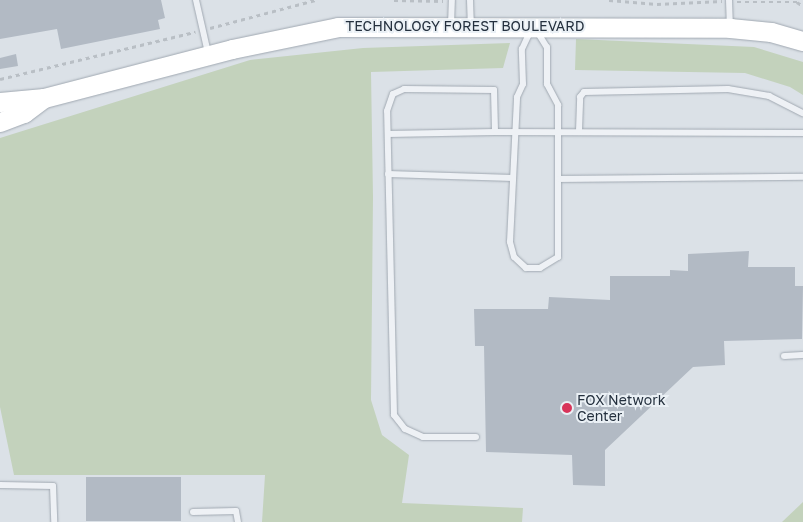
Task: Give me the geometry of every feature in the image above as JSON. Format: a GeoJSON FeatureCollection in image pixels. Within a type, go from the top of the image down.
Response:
{"type":"FeatureCollection","features":[{"type":"Feature","properties":{"kind":"street","name":"TECHNOLOGY FOREST BOULEVARD"},"geometry":{"type":"LineString","coordinates":[[0,102],[44,98],[298,33],[338,27],[533,25],[730,28],[771,32],[803,42]]}},
{"type":"Feature","properties":{"kind":"street","name":"TECHNOLOGY FOREST BOULEVARD"},"geometry":{"type":"LineString","coordinates":[[0,122],[24,113],[44,98]]}},
{"type":"Feature","properties":{"kind":"lane"},"geometry":{"type":"LineString","coordinates":[[196,0],[208,55]]}},
{"type":"Feature","properties":{"kind":"lane"},"geometry":{"type":"LineString","coordinates":[[451,25],[452,0]]}},
{"type":"Feature","properties":{"kind":"lane"},"geometry":{"type":"LineString","coordinates":[[470,0],[471,25]]}},
{"type":"Feature","properties":{"kind":"lane"},"geometry":{"type":"LineString","coordinates":[[729,1],[730,28]]}},
{"type":"Feature","properties":{"kind":"lane"},"geometry":{"type":"LineString","coordinates":[[533,25],[548,47],[547,84],[558,105],[558,257],[540,268],[526,268],[514,257],[510,242],[516,97],[522,84],[522,49],[533,25]]}},
{"type":"Feature","properties":{"kind":"lane"},"geometry":{"type":"LineString","coordinates":[[476,437],[423,437],[405,430],[394,415],[388,112],[393,94],[404,89],[494,90],[495,132]]}},
{"type":"Feature","properties":{"kind":"lane"},"geometry":{"type":"LineString","coordinates":[[579,131],[580,97],[584,92],[728,90],[769,96],[803,112]]}},
{"type":"Feature","properties":{"kind":"lane"},"geometry":{"type":"LineString","coordinates":[[388,134],[558,131],[803,133]]}},
{"type":"Feature","properties":{"kind":"lane"},"geometry":{"type":"LineString","coordinates":[[388,174],[513,178]]}},
{"type":"Feature","properties":{"kind":"lane"},"geometry":{"type":"LineString","coordinates":[[559,179],[803,177]]}},
{"type":"Feature","properties":{"kind":"lane"},"geometry":{"type":"LineString","coordinates":[[784,356],[803,355]]}},
{"type":"Feature","properties":{"kind":"lane"},"geometry":{"type":"LineString","coordinates":[[0,485],[53,486],[54,522]]}},
{"type":"Feature","properties":{"kind":"lane"},"geometry":{"type":"LineString","coordinates":[[193,512],[236,511],[238,522]]}},
{"type":"Feature","properties":{"kind":"path"},"geometry":{"type":"LineString","coordinates":[[0,79],[203,30],[315,0]]}},
{"type":"Feature","properties":{"kind":"path"},"geometry":{"type":"LineString","coordinates":[[394,0],[452,0]]}},
{"type":"Feature","properties":{"kind":"path"},"geometry":{"type":"LineString","coordinates":[[609,0],[657,4],[729,1],[797,2],[803,6]]}},
{"type":"Feature","properties":{"kind":"green space"},"geometry":{"type":"Polygon","coordinates":[[[576,39],[754,47],[803,62],[803,95],[790,87],[745,73],[575,70],[576,39]]]}},
{"type":"Feature","properties":{"kind":"green space"},"geometry":{"type":"Polygon","coordinates":[[[510,43],[503,68],[371,72],[373,197],[371,400],[382,435],[409,455],[402,503],[523,508],[522,522],[262,522],[265,475],[14,475],[0,407],[0,138],[250,60],[363,48],[510,43]]]}},
{"type":"Feature","properties":{"kind":"green space"},"geometry":{"type":"Polygon","coordinates":[[[803,502],[803,522],[782,522],[803,502]]]}},
{"type":"Feature","properties":{"kind":"building"},"geometry":{"type":"Polygon","coordinates":[[[0,0],[161,0],[165,18],[158,20],[160,29],[61,49],[57,29],[0,39],[0,0]]]}},
{"type":"Feature","properties":{"kind":"building"},"geometry":{"type":"Polygon","coordinates":[[[16,54],[18,66],[0,69],[0,58],[16,54]]]}},
{"type":"Feature","properties":{"kind":"building","name":"FOX Network Center"},"geometry":{"type":"Polygon","coordinates":[[[749,251],[748,267],[795,267],[795,286],[803,286],[802,339],[724,341],[725,365],[693,367],[605,450],[605,486],[573,485],[572,455],[486,452],[484,346],[475,346],[474,309],[548,309],[549,297],[610,300],[610,276],[670,276],[670,270],[688,271],[688,254],[749,251]]]}},
{"type":"Feature","properties":{"kind":"building"},"geometry":{"type":"Polygon","coordinates":[[[86,477],[181,477],[181,521],[86,521],[86,477]]]}},
{"type":"Feature","properties":{"kind":"place","name":"FOX Network Center"},"geometry":{"type":"Point","coordinates":[567,408]}}]}
